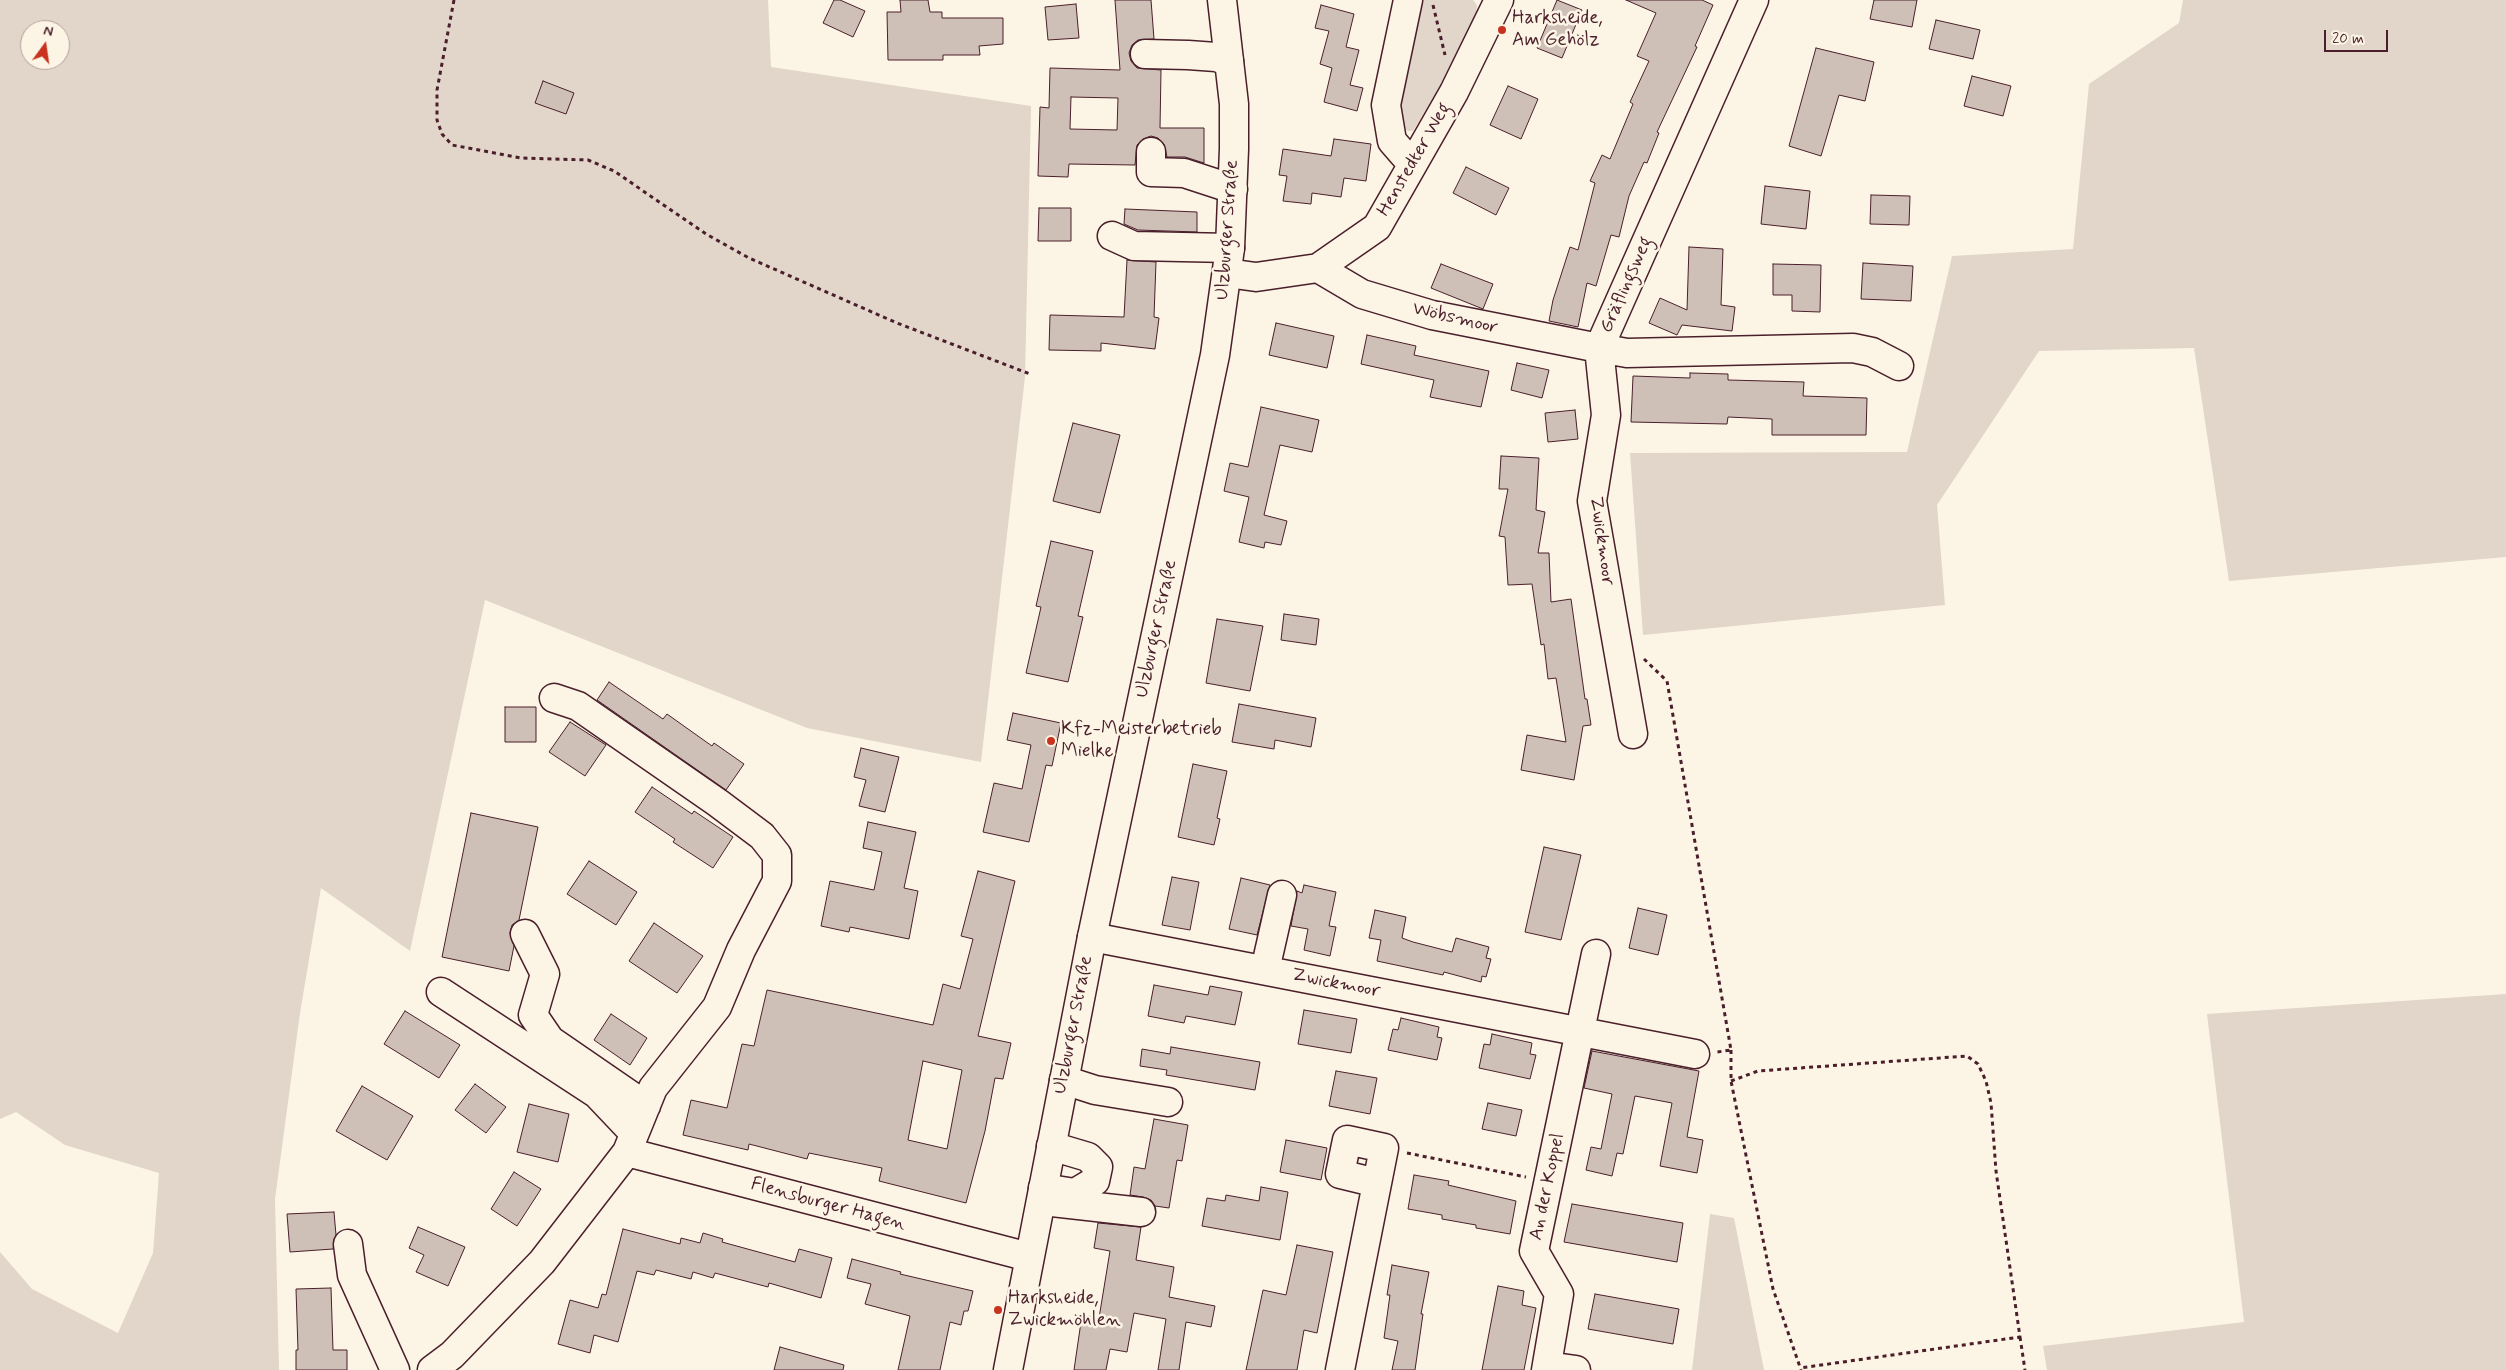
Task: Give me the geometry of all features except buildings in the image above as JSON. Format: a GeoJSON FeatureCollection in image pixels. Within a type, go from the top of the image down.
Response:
{"type":"FeatureCollection","features":[{"type":"Feature","properties":{"kind":"street","name":"Ulzburger Straße"},"geometry":{"type":"LineString","coordinates":[[1008,1370],[1092,937],[1208,392],[1228,261],[1233,189],[1234,104],[1222,0]]}},
{"type":"Feature","properties":{"kind":"street"},"geometry":{"type":"LineString","coordinates":[[1408,0],[1386,105],[1392,141],[1412,164]]}},
{"type":"Feature","properties":{"kind":"street","name":"Henstedter Weg"},"geometry":{"type":"LineString","coordinates":[[1112,236],[1134,246],[1228,261],[1256,277],[1318,268],[1377,227],[1454,92],[1499,0]]}},
{"type":"Feature","properties":{"kind":"street","name":"Gräflingsweg"},"geometry":{"type":"LineString","coordinates":[[1754,0],[1599,348],[1627,353],[1853,348],[1872,352],[1899,366]]}},
{"type":"Feature","properties":{"kind":"street"},"geometry":{"type":"LineString","coordinates":[[1145,54],[1216,57],[1229,61]]}},
{"type":"Feature","properties":{"kind":"street"},"geometry":{"type":"LineString","coordinates":[[1151,152],[1151,172],[1184,173],[1233,189]]}},
{"type":"Feature","properties":{"kind":"street","name":"Wöbsmoor"},"geometry":{"type":"LineString","coordinates":[[1318,268],[1362,294],[1432,316],[1599,348]]}},
{"type":"Feature","properties":{"kind":"street","name":"Zwickmoor"},"geometry":{"type":"LineString","coordinates":[[1599,348],[1606,415],[1592,501],[1633,734]]}},
{"type":"Feature","properties":{"kind":"street"},"geometry":{"type":"LineString","coordinates":[[432,1370],[452,1355],[542,1262],[630,1143],[653,1088],[717,1007],[741,950],[777,881],[777,855],[770,845],[718,803],[578,706],[554,698]]}},
{"type":"Feature","properties":{"kind":"street"},"geometry":{"type":"LineString","coordinates":[[1265,970],[1282,895]]}},
{"type":"Feature","properties":{"kind":"street"},"geometry":{"type":"LineString","coordinates":[[525,934],[545,974],[533,1015],[550,1040],[646,1106]]}},
{"type":"Feature","properties":{"kind":"street","name":"Zwickmoor"},"geometry":{"type":"LineString","coordinates":[[1092,937],[1695,1054]]}},
{"type":"Feature","properties":{"kind":"street"},"geometry":{"type":"LineString","coordinates":[[1580,1032],[1596,954]]}},
{"type":"Feature","properties":{"kind":"street"},"geometry":{"type":"LineString","coordinates":[[441,992],[597,1094],[630,1143]]}},
{"type":"Feature","properties":{"kind":"street","name":"An der Koppel"},"geometry":{"type":"LineString","coordinates":[[1576,1370],[1546,1368],[1559,1294],[1534,1251],[1580,1032]]}},
{"type":"Feature","properties":{"kind":"street"},"geometry":{"type":"LineString","coordinates":[[1064,1080],[1096,1090],[1168,1102]]}},
{"type":"Feature","properties":{"kind":"street"},"geometry":{"type":"LineString","coordinates":[[1340,1370],[1384,1148],[1347,1140],[1340,1174],[1377,1183]]}},
{"type":"Feature","properties":{"kind":"street","name":"Flensburger Hagen"},"geometry":{"type":"LineString","coordinates":[[630,1143],[1029,1257]]}},
{"type":"Feature","properties":{"kind":"street"},"geometry":{"type":"LineString","coordinates":[[1042,1194],[1075,1193],[1095,1181],[1098,1167],[1088,1157],[1051,1146]]}},
{"type":"Feature","properties":{"kind":"street"},"geometry":{"type":"LineString","coordinates":[[1042,1194],[1141,1212]]}},
{"type":"Feature","properties":{"kind":"street"},"geometry":{"type":"LineString","coordinates":[[348,1244],[352,1275],[395,1370]]}},
{"type":"Feature","properties":{"kind":"path"},"geometry":{"type":"LineString","coordinates":[[454,0],[437,90],[437,120],[442,134],[452,145],[521,158],[588,160],[614,171],[706,234],[749,258],[897,323],[1030,374]]}},
{"type":"Feature","properties":{"kind":"path"},"geometry":{"type":"LineString","coordinates":[[1432,0],[1454,92]]}},
{"type":"Feature","properties":{"kind":"path"},"geometry":{"type":"LineString","coordinates":[[1641,656],[1668,681],[1731,1050],[1730,1082],[1773,1289],[1800,1369],[2020,1337]]}},
{"type":"Feature","properties":{"kind":"path"},"geometry":{"type":"LineString","coordinates":[[1695,1054],[1731,1050]]}},
{"type":"Feature","properties":{"kind":"path"},"geometry":{"type":"LineString","coordinates":[[1730,1082],[1758,1071],[1947,1057],[1967,1056],[1978,1064],[1986,1081],[1991,1103],[1996,1171],[2026,1370]]}},
{"type":"Feature","properties":{"kind":"path"},"geometry":{"type":"LineString","coordinates":[[1384,1148],[1549,1182]]}},
{"type":"Feature","properties":{"kind":"shaded area"},"geometry":{"type":"Polygon","coordinates":[[[0,0],[768,0],[771,67],[1031,106],[1025,377],[981,762],[807,728],[485,600],[410,951],[321,888],[300,1013],[275,1199],[279,1370],[0,1370],[0,1252],[32,1289],[118,1333],[153,1253],[159,1173],[65,1145],[16,1112],[0,1119],[0,0]]]}},
{"type":"Feature","properties":{"kind":"shaded area"},"geometry":{"type":"Polygon","coordinates":[[[1419,0],[1473,0],[1477,5],[1476,19],[1461,51],[1413,131],[1408,131],[1403,128],[1398,101],[1419,0]]]}},
{"type":"Feature","properties":{"kind":"shaded area"},"geometry":{"type":"Polygon","coordinates":[[[2183,0],[2506,0],[2506,557],[2229,581],[2194,348],[2039,351],[1937,505],[1945,605],[1643,635],[1630,453],[1907,452],[1952,256],[2073,249],[2089,84],[2179,23],[2183,0]]]}},
{"type":"Feature","properties":{"kind":"shaded area"},"geometry":{"type":"Polygon","coordinates":[[[2506,994],[2506,1370],[2047,1370],[2043,1346],[2244,1322],[2207,1014],[2506,994]]]}},
{"type":"Feature","properties":{"kind":"shaded area"},"geometry":{"type":"Polygon","coordinates":[[[1710,1214],[1734,1218],[1764,1370],[1692,1370],[1710,1214]]]}},
{"type":"Feature","properties":{"kind":"place","name":"Harksheide, Am Gehölz"},"geometry":{"type":"Point","coordinates":[1502,30]}},
{"type":"Feature","properties":{"kind":"place","name":"Kfz-Meisterbetrieb Mielke"},"geometry":{"type":"Point","coordinates":[1051,741]}},
{"type":"Feature","properties":{"kind":"place","name":"Harksheide, Zwickmöhlen"},"geometry":{"type":"Point","coordinates":[998,1310]}}]}
